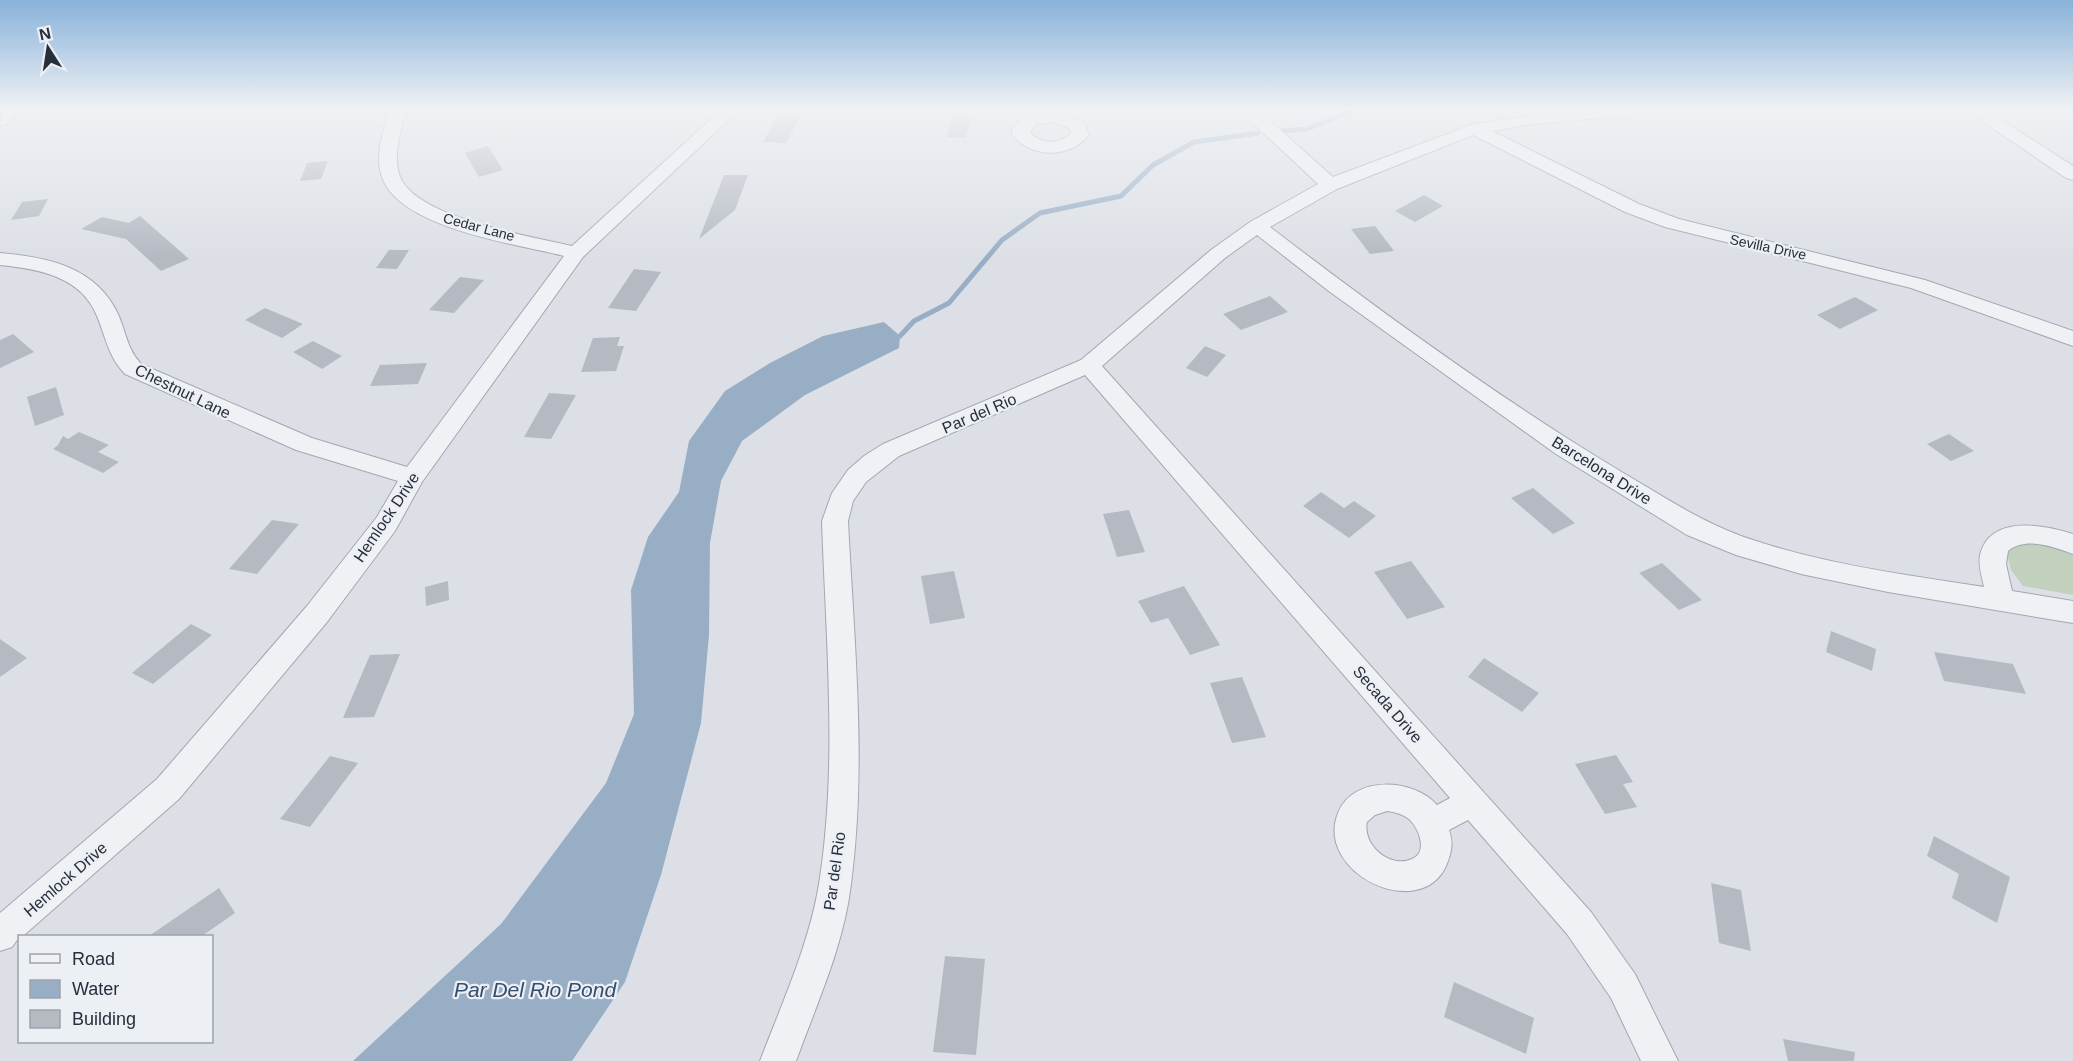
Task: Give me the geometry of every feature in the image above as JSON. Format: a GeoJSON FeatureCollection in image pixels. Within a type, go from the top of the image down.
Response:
{"type":"FeatureCollection","features":[{"type":"Feature","properties":{"kind":"street","name":"Cedar Lane"},"geometry":{"type":"LineString","coordinates":[[390,160],[389,173],[393,182],[409,198],[444,220],[576,252]]}},
{"type":"Feature","properties":{"kind":"street","name":"Hemlock Drive"},"geometry":{"type":"LineString","coordinates":[[0,934],[168,789],[317,614],[386,524],[413,477],[576,252],[677,160]]}},
{"type":"Feature","properties":{"kind":"street"},"geometry":{"type":"LineString","coordinates":[[1302,160],[1330,185]]}},
{"type":"Feature","properties":{"kind":"street","name":"Par del Rio"},"geometry":{"type":"LineString","coordinates":[[778,1061],[824,939],[835,885],[844,776],[835,520],[841,499],[857,476],[891,450],[1089,365],[1218,254],[1257,226],[1330,185],[1396,160]]}},
{"type":"Feature","properties":{"kind":"street","name":"Sevilla Drive"},"geometry":{"type":"LineString","coordinates":[[1535,160],[1632,208],[1672,223],[1917,284],[2073,339]]}},
{"type":"Feature","properties":{"kind":"street"},"geometry":{"type":"LineString","coordinates":[[2051,160],[2073,174]]}},
{"type":"Feature","properties":{"kind":"street","name":"Barcelona Drive"},"geometry":{"type":"LineString","coordinates":[[1257,226],[1337,288],[1564,448],[1696,528],[1745,548],[1801,564],[1888,582],[2073,612]]}},
{"type":"Feature","properties":{"kind":"street","name":"Chestnut Lane"},"geometry":{"type":"LineString","coordinates":[[0,259],[54,267],[72,274],[99,296],[108,317],[114,342],[121,357],[133,369],[304,444],[413,477]]}},
{"type":"Feature","properties":{"kind":"street","name":"Secada Drive"},"geometry":{"type":"LineString","coordinates":[[1089,365],[1473,801],[1592,941],[1623,986],[1660,1061]]}},
{"type":"Feature","properties":{"kind":"street"},"geometry":{"type":"LineString","coordinates":[[2000,600],[1993,555],[1998,543],[2008,537],[2027,534],[2053,535],[2073,544]]}},
{"type":"Feature","properties":{"kind":"street"},"geometry":{"type":"LineString","coordinates":[[1432,824],[1473,801]]}},
{"type":"Feature","properties":{"kind":"green space"},"geometry":{"type":"Polygon","coordinates":[[[2035,539],[2073,553],[2073,595],[2023,586],[2011,570],[2007,553],[2018,542],[2035,539]]]}},
{"type":"Feature","properties":{"kind":"water","name":"Par Del Rio Pond"},"geometry":{"type":"Polygon","coordinates":[[[884,322],[900,336],[899,348],[805,395],[742,441],[721,481],[710,543],[709,635],[701,723],[661,875],[625,982],[572,1061],[353,1061],[501,924],[606,783],[634,714],[631,590],[648,537],[679,492],[689,441],[725,391],[770,363],[823,336],[884,322]]]}},
{"type":"Feature","properties":{"kind":"building"},"geometry":{"type":"Polygon","coordinates":[[[469,160],[496,160],[503,170],[479,177],[469,160]]]}},
{"type":"Feature","properties":{"kind":"building"},"geometry":{"type":"Polygon","coordinates":[[[328,161],[321,179],[300,181],[307,163],[328,161]]]}},
{"type":"Feature","properties":{"kind":"building"},"geometry":{"type":"Polygon","coordinates":[[[724,175],[748,175],[735,210],[699,239],[724,175]]]}},
{"type":"Feature","properties":{"kind":"building"},"geometry":{"type":"Polygon","coordinates":[[[1424,195],[1443,206],[1415,222],[1395,211],[1424,195]]]}},
{"type":"Feature","properties":{"kind":"building"},"geometry":{"type":"Polygon","coordinates":[[[48,199],[39,216],[11,220],[22,202],[48,199]]]}},
{"type":"Feature","properties":{"kind":"building"},"geometry":{"type":"Polygon","coordinates":[[[140,216],[189,259],[161,271],[126,239],[81,229],[102,217],[129,223],[140,216]]]}},
{"type":"Feature","properties":{"kind":"building"},"geometry":{"type":"Polygon","coordinates":[[[1375,226],[1394,251],[1370,254],[1351,229],[1375,226]]]}},
{"type":"Feature","properties":{"kind":"building"},"geometry":{"type":"Polygon","coordinates":[[[389,250],[409,250],[397,269],[376,268],[389,250]]]}},
{"type":"Feature","properties":{"kind":"building"},"geometry":{"type":"Polygon","coordinates":[[[634,269],[661,272],[636,311],[608,308],[634,269]]]}},
{"type":"Feature","properties":{"kind":"building"},"geometry":{"type":"Polygon","coordinates":[[[460,277],[484,280],[454,313],[429,310],[460,277]]]}},
{"type":"Feature","properties":{"kind":"building"},"geometry":{"type":"Polygon","coordinates":[[[1270,296],[1288,312],[1241,330],[1223,314],[1270,296]]]}},
{"type":"Feature","properties":{"kind":"building"},"geometry":{"type":"Polygon","coordinates":[[[1855,297],[1878,310],[1840,329],[1817,315],[1855,297]]]}},
{"type":"Feature","properties":{"kind":"building"},"geometry":{"type":"Polygon","coordinates":[[[265,308],[303,324],[282,338],[245,320],[265,308]]]}},
{"type":"Feature","properties":{"kind":"building"},"geometry":{"type":"Polygon","coordinates":[[[13,334],[34,352],[0,368],[0,340],[13,334]]]}},
{"type":"Feature","properties":{"kind":"building"},"geometry":{"type":"Polygon","coordinates":[[[620,337],[617,346],[624,346],[616,371],[581,372],[593,338],[620,337]]]}},
{"type":"Feature","properties":{"kind":"building"},"geometry":{"type":"Polygon","coordinates":[[[313,341],[342,356],[322,369],[293,352],[313,341]]]}},
{"type":"Feature","properties":{"kind":"building"},"geometry":{"type":"Polygon","coordinates":[[[1205,346],[1226,355],[1207,377],[1186,368],[1205,346]]]}},
{"type":"Feature","properties":{"kind":"building"},"geometry":{"type":"Polygon","coordinates":[[[427,363],[418,384],[370,386],[380,365],[427,363]]]}},
{"type":"Feature","properties":{"kind":"building"},"geometry":{"type":"Polygon","coordinates":[[[56,387],[64,415],[35,426],[27,397],[56,387]]]}},
{"type":"Feature","properties":{"kind":"building"},"geometry":{"type":"Polygon","coordinates":[[[549,393],[576,395],[551,439],[524,437],[549,393]]]}},
{"type":"Feature","properties":{"kind":"building"},"geometry":{"type":"Polygon","coordinates":[[[79,432],[109,445],[98,452],[119,462],[103,473],[53,449],[63,436],[68,439],[79,432]]]}},
{"type":"Feature","properties":{"kind":"building"},"geometry":{"type":"Polygon","coordinates":[[[1949,434],[1974,451],[1951,461],[1927,444],[1949,434]]]}},
{"type":"Feature","properties":{"kind":"building"},"geometry":{"type":"Polygon","coordinates":[[[1533,488],[1575,523],[1553,534],[1511,498],[1533,488]]]}},
{"type":"Feature","properties":{"kind":"building"},"geometry":{"type":"Polygon","coordinates":[[[1321,492],[1344,508],[1354,501],[1376,516],[1349,538],[1303,506],[1321,492]]]}},
{"type":"Feature","properties":{"kind":"building"},"geometry":{"type":"Polygon","coordinates":[[[1129,510],[1145,552],[1117,557],[1103,514],[1129,510]]]}},
{"type":"Feature","properties":{"kind":"building"},"geometry":{"type":"Polygon","coordinates":[[[272,520],[299,524],[257,574],[229,569],[272,520]]]}},
{"type":"Feature","properties":{"kind":"building"},"geometry":{"type":"Polygon","coordinates":[[[1411,561],[1445,607],[1407,619],[1374,572],[1411,561]]]}},
{"type":"Feature","properties":{"kind":"building"},"geometry":{"type":"Polygon","coordinates":[[[1662,563],[1702,600],[1679,610],[1639,573],[1662,563]]]}},
{"type":"Feature","properties":{"kind":"building"},"geometry":{"type":"Polygon","coordinates":[[[954,571],[965,618],[930,624],[921,576],[954,571]]]}},
{"type":"Feature","properties":{"kind":"building"},"geometry":{"type":"Polygon","coordinates":[[[448,581],[449,600],[426,606],[425,587],[448,581]]]}},
{"type":"Feature","properties":{"kind":"building"},"geometry":{"type":"Polygon","coordinates":[[[1184,586],[1220,645],[1190,655],[1168,618],[1151,623],[1138,601],[1184,586]]]}},
{"type":"Feature","properties":{"kind":"building"},"geometry":{"type":"Polygon","coordinates":[[[191,624],[212,635],[153,684],[132,673],[191,624]]]}},
{"type":"Feature","properties":{"kind":"building"},"geometry":{"type":"Polygon","coordinates":[[[1831,631],[1876,649],[1872,671],[1826,652],[1831,631]]]}},
{"type":"Feature","properties":{"kind":"building"},"geometry":{"type":"Polygon","coordinates":[[[0,639],[27,658],[0,677],[0,639]]]}},
{"type":"Feature","properties":{"kind":"building"},"geometry":{"type":"Polygon","coordinates":[[[1934,652],[2013,664],[2026,694],[1944,681],[1934,652]]]}},
{"type":"Feature","properties":{"kind":"building"},"geometry":{"type":"Polygon","coordinates":[[[400,654],[374,717],[343,718],[370,655],[400,654]]]}},
{"type":"Feature","properties":{"kind":"building"},"geometry":{"type":"Polygon","coordinates":[[[1484,658],[1539,693],[1522,712],[1468,677],[1484,658]]]}},
{"type":"Feature","properties":{"kind":"building"},"geometry":{"type":"Polygon","coordinates":[[[1242,677],[1266,737],[1232,743],[1210,683],[1242,677]]]}},
{"type":"Feature","properties":{"kind":"building"},"geometry":{"type":"Polygon","coordinates":[[[1616,755],[1633,782],[1623,784],[1637,807],[1605,814],[1575,764],[1616,755]]]}},
{"type":"Feature","properties":{"kind":"building"},"geometry":{"type":"Polygon","coordinates":[[[330,756],[358,763],[310,827],[280,819],[330,756]]]}},
{"type":"Feature","properties":{"kind":"building"},"geometry":{"type":"Polygon","coordinates":[[[1934,836],[2010,877],[1997,923],[1952,898],[1959,874],[1927,856],[1934,836]]]}},
{"type":"Feature","properties":{"kind":"building"},"geometry":{"type":"Polygon","coordinates":[[[1711,883],[1741,890],[1751,951],[1719,943],[1711,883]]]}},
{"type":"Feature","properties":{"kind":"building"},"geometry":{"type":"Polygon","coordinates":[[[219,888],[235,913],[203,935],[150,935],[219,888]]]}},
{"type":"Feature","properties":{"kind":"building"},"geometry":{"type":"Polygon","coordinates":[[[945,956],[985,959],[976,1055],[933,1052],[945,956]]]}},
{"type":"Feature","properties":{"kind":"building"},"geometry":{"type":"Polygon","coordinates":[[[1454,982],[1534,1018],[1526,1054],[1444,1017],[1454,982]]]}},
{"type":"Feature","properties":{"kind":"building"},"geometry":{"type":"Polygon","coordinates":[[[1783,1039],[1855,1052],[1854,1061],[1788,1061],[1783,1039]]]}},
{"type":"Feature","properties":{"kind":"waterway"},"geometry":{"type":"LineString","coordinates":[[900,336],[914,321],[949,303],[1002,240],[1040,213],[1121,196],[1153,165],[1163,160]]}}]}
